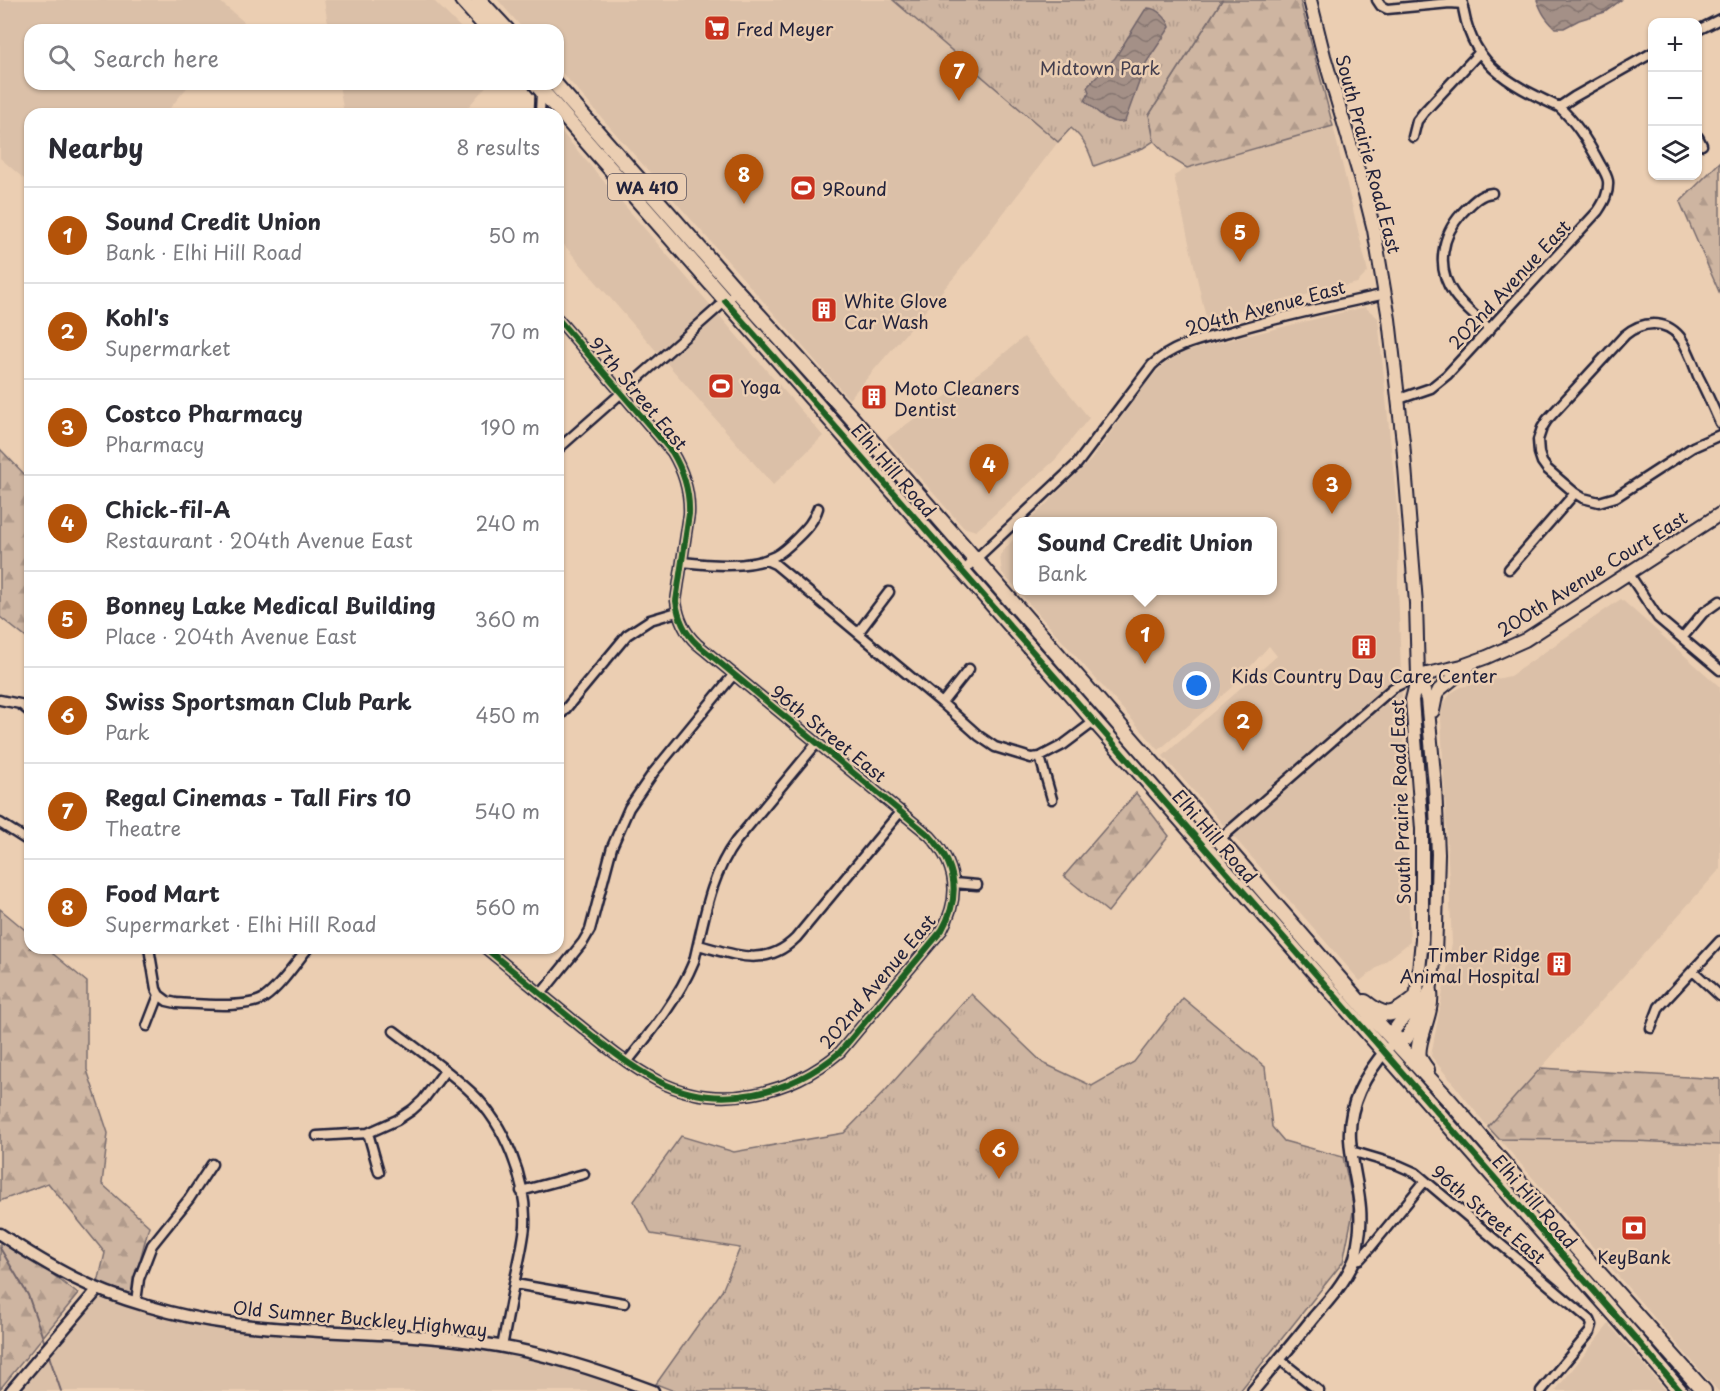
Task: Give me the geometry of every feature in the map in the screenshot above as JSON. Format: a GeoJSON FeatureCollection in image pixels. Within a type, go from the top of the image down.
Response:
{"type":"FeatureCollection","features":[{"type":"Feature","properties":{"kind":"main road"},"geometry":{"type":"LineString","coordinates":[[462,0],[484,24]]}},
{"type":"Feature","properties":{"kind":"main road"},"geometry":{"type":"LineString","coordinates":[[479,0],[501,24]]}},
{"type":"Feature","properties":{"kind":"main road","name":"South Prairie Road East"},"geometry":{"type":"LineString","coordinates":[[1310,0],[1324,56],[1365,194],[1386,294],[1399,399],[1416,603],[1418,676],[1412,700],[1422,829],[1422,939],[1417,991],[1406,1016],[1395,1029],[1394,1041],[1407,1038],[1424,1008],[1430,992],[1435,955],[1438,854],[1430,724],[1427,699],[1418,676]]}},
{"type":"Feature","properties":{"kind":"main road","name":"Elhi Hill Road"},"geometry":{"type":"LineString","coordinates":[[541,90],[554,108]]}},
{"type":"Feature","properties":{"kind":"main road","name":"Elhi Hill Road"},"geometry":{"type":"LineString","coordinates":[[560,90],[850,416],[1394,1041],[1704,1391]]}},
{"type":"Feature","properties":{"kind":"main road","name":"Elhi Hill Road"},"geometry":{"type":"LineString","coordinates":[[564,121],[1095,722],[1637,1340],[1678,1390]]}},
{"type":"Feature","properties":{"kind":"main road","name":"200th Avenue Court East"},"geometry":{"type":"LineString","coordinates":[[1418,676],[1475,661],[1525,640],[1720,514]]}},
{"type":"Feature","properties":{"kind":"main road"},"geometry":{"type":"LineString","coordinates":[[1430,724],[1439,690],[1475,661]]}},
{"type":"Feature","properties":{"kind":"main road"},"geometry":{"type":"LineString","coordinates":[[1336,974],[1366,1004],[1378,1012],[1391,1015],[1399,1012],[1414,999]]}},
{"type":"Feature","properties":{"kind":"main road"},"geometry":{"type":"LineString","coordinates":[[1430,992],[1431,1003],[1419,1046],[1419,1057],[1449,1101]]}},
{"type":"Feature","properties":{"kind":"street"},"geometry":{"type":"LineString","coordinates":[[1379,3],[1387,9],[1463,2]]}},
{"type":"Feature","properties":{"kind":"street","name":"202nd Avenue East"},"geometry":{"type":"LineString","coordinates":[[1399,399],[1424,391],[1437,383],[1490,330],[1598,211],[1608,193],[1608,178],[1578,126],[1559,107],[1499,74],[1479,53],[1468,31],[1463,2]]}},
{"type":"Feature","properties":{"kind":"street"},"geometry":{"type":"LineString","coordinates":[[1702,28],[1720,19]]}},
{"type":"Feature","properties":{"kind":"street"},"geometry":{"type":"LineString","coordinates":[[1413,137],[1417,121],[1424,112],[1479,53]]}},
{"type":"Feature","properties":{"kind":"street"},"geometry":{"type":"LineString","coordinates":[[1559,107],[1648,56]]}},
{"type":"Feature","properties":{"kind":"street"},"geometry":{"type":"LineString","coordinates":[[539,90],[540,108]]}},
{"type":"Feature","properties":{"kind":"street"},"geometry":{"type":"LineString","coordinates":[[1490,330],[1452,291],[1446,279],[1443,264],[1445,242],[1451,227],[1474,201],[1486,194],[1492,194]]}},
{"type":"Feature","properties":{"kind":"street"},"geometry":{"type":"LineString","coordinates":[[564,444],[737,291]]}},
{"type":"Feature","properties":{"kind":"street","name":"204th Avenue East"},"geometry":{"type":"LineString","coordinates":[[1020,517],[1077,464],[1152,365],[1171,351],[1190,343],[1273,319],[1386,294]]}},
{"type":"Feature","properties":{"kind":"street"},"geometry":{"type":"LineString","coordinates":[[1720,423],[1683,343],[1674,331],[1657,324],[1640,325],[1625,335],[1547,420],[1539,435],[1538,447],[1542,462],[1547,469],[1575,493],[1592,501],[1608,501],[1693,447],[1720,435]]}},
{"type":"Feature","properties":{"kind":"street","name":"97th Street East"},"geometry":{"type":"LineString","coordinates":[[564,326],[672,452],[685,478],[689,506],[676,596],[677,612]]}},
{"type":"Feature","properties":{"kind":"street"},"geometry":{"type":"LineString","coordinates":[[1509,569],[1575,493]]}},
{"type":"Feature","properties":{"kind":"street"},"geometry":{"type":"LineString","coordinates":[[682,562],[726,566],[766,560],[776,556],[796,539],[814,519],[818,508]]}},
{"type":"Feature","properties":{"kind":"street","name":"204th Avenue East"},"geometry":{"type":"LineString","coordinates":[[962,572],[1013,524]]}},
{"type":"Feature","properties":{"kind":"street"},"geometry":{"type":"LineString","coordinates":[[766,560],[775,564],[995,747],[1031,758],[1040,757],[1063,745],[1095,722]]}},
{"type":"Feature","properties":{"kind":"street"},"geometry":{"type":"LineString","coordinates":[[1629,574],[1653,612],[1720,670]]}},
{"type":"Feature","properties":{"kind":"street"},"geometry":{"type":"LineString","coordinates":[[858,633],[889,592]]}},
{"type":"Feature","properties":{"kind":"street"},"geometry":{"type":"LineString","coordinates":[[1682,638],[1703,613],[1720,601]]}},
{"type":"Feature","properties":{"kind":"street"},"geometry":{"type":"LineString","coordinates":[[564,711],[627,635],[650,620],[677,612]]}},
{"type":"Feature","properties":{"kind":"street","name":"96th Street East"},"geometry":{"type":"LineString","coordinates":[[677,612],[688,635],[930,836],[938,844],[950,865],[954,882]]}},
{"type":"Feature","properties":{"kind":"street"},"geometry":{"type":"LineString","coordinates":[[942,703],[969,669]]}},
{"type":"Feature","properties":{"kind":"street"},"geometry":{"type":"LineString","coordinates":[[541,994],[590,930],[612,847],[623,820],[637,796],[734,674]]}},
{"type":"Feature","properties":{"kind":"street","name":"200th Avenue Court East"},"geometry":{"type":"LineString","coordinates":[[1219,840],[1393,688],[1418,676]]}},
{"type":"Feature","properties":{"kind":"street"},"geometry":{"type":"LineString","coordinates":[[0,700],[20,704],[24,707]]}},
{"type":"Feature","properties":{"kind":"street"},"geometry":{"type":"LineString","coordinates":[[627,1062],[675,997],[690,972],[712,888],[724,859],[736,841],[817,743]]}},
{"type":"Feature","properties":{"kind":"street"},"geometry":{"type":"LineString","coordinates":[[1040,757],[1052,799]]}},
{"type":"Feature","properties":{"kind":"street"},"geometry":{"type":"LineString","coordinates":[[698,945],[756,958],[782,950],[796,938],[901,812]]}},
{"type":"Feature","properties":{"kind":"street"},"geometry":{"type":"LineString","coordinates":[[0,823],[24,838]]}},
{"type":"Feature","properties":{"kind":"street"},"geometry":{"type":"LineString","coordinates":[[954,882],[977,885]]}},
{"type":"Feature","properties":{"kind":"street","name":"202nd Avenue East"},"geometry":{"type":"LineString","coordinates":[[492,954],[627,1062],[659,1081],[708,1095],[760,1093],[785,1086],[809,1075],[840,1052],[942,930],[952,907],[954,882]]}},
{"type":"Feature","properties":{"kind":"street"},"geometry":{"type":"LineString","coordinates":[[1651,1028],[1659,1007],[1720,942]]}},
{"type":"Feature","properties":{"kind":"street"},"geometry":{"type":"LineString","coordinates":[[150,954],[159,995],[167,1001],[234,1004],[255,1002],[264,998],[303,954]]}},
{"type":"Feature","properties":{"kind":"street"},"geometry":{"type":"LineString","coordinates":[[1693,971],[1720,996]]}},
{"type":"Feature","properties":{"kind":"street"},"geometry":{"type":"LineString","coordinates":[[147,1026],[159,995]]}},
{"type":"Feature","properties":{"kind":"street"},"geometry":{"type":"LineString","coordinates":[[394,1031],[474,1095],[504,1137],[517,1168],[525,1224],[502,1347]]}},
{"type":"Feature","properties":{"kind":"street"},"geometry":{"type":"LineString","coordinates":[[1253,1391],[1329,1299],[1354,1260],[1360,1229],[1361,1205],[1351,1151],[1350,1122],[1355,1103],[1368,1076],[1394,1041]]}},
{"type":"Feature","properties":{"kind":"street"},"geometry":{"type":"LineString","coordinates":[[317,1136],[368,1133],[397,1120],[423,1100],[445,1071]]}},
{"type":"Feature","properties":{"kind":"street"},"geometry":{"type":"LineString","coordinates":[[368,1133],[379,1172]]}},
{"type":"Feature","properties":{"kind":"street","name":"96th Street East"},"geometry":{"type":"LineString","coordinates":[[1351,1151],[1398,1165],[1416,1173],[1591,1322],[1588,1336],[1541,1391]]}},
{"type":"Feature","properties":{"kind":"street"},"geometry":{"type":"LineString","coordinates":[[136,1302],[139,1279],[152,1245],[189,1199],[212,1164]]}},
{"type":"Feature","properties":{"kind":"street"},"geometry":{"type":"LineString","coordinates":[[521,1191],[584,1174]]}},
{"type":"Feature","properties":{"kind":"street"},"geometry":{"type":"LineString","coordinates":[[1354,1260],[1360,1259],[1370,1248],[1425,1181]]}},
{"type":"Feature","properties":{"kind":"street","name":"Old Sumner Buckley Highway"},"geometry":{"type":"LineString","coordinates":[[0,1234],[57,1269],[98,1289],[196,1319],[264,1327],[409,1335],[502,1347],[570,1362],[653,1391]]}},
{"type":"Feature","properties":{"kind":"street"},"geometry":{"type":"LineString","coordinates":[[515,1284],[624,1303]]}},
{"type":"Feature","properties":{"kind":"street"},"geometry":{"type":"LineString","coordinates":[[11,1391],[98,1289]]}},
{"type":"Feature","properties":{"kind":"street"},"geometry":{"type":"LineString","coordinates":[[1279,1359],[1319,1391]]}},
{"type":"Feature","properties":{"kind":"street"},"geometry":{"type":"LineString","coordinates":[[1678,1390],[1692,1377]]}},
{"type":"Feature","properties":{"kind":"shaded area"},"geometry":{"type":"Polygon","coordinates":[[[0,0],[218,0],[244,22],[242,24],[24,24],[24,90],[185,90],[170,108],[24,108],[24,179],[0,158],[0,0]]]}},
{"type":"Feature","properties":{"kind":"shaded area"},"geometry":{"type":"Polygon","coordinates":[[[324,0],[433,0],[457,24],[328,24],[324,0]]]}},
{"type":"Feature","properties":{"kind":"shaded area"},"geometry":{"type":"Polygon","coordinates":[[[498,0],[893,0],[1058,142],[956,275],[849,399],[564,75],[564,24],[519,24],[498,0]]]}},
{"type":"Feature","properties":{"kind":"shaded area"},"geometry":{"type":"Polygon","coordinates":[[[340,90],[483,90],[467,108],[343,108],[340,90]]]}},
{"type":"Feature","properties":{"kind":"shaded area"},"geometry":{"type":"Polygon","coordinates":[[[1333,126],[1368,272],[1357,283],[1206,318],[1174,176],[1187,168],[1333,126]]]}},
{"type":"Feature","properties":{"kind":"shaded area"},"geometry":{"type":"Polygon","coordinates":[[[564,135],[823,436],[773,485],[564,245],[564,135]]]}},
{"type":"Feature","properties":{"kind":"shaded area"},"geometry":{"type":"Polygon","coordinates":[[[1365,307],[1378,318],[1399,528],[1398,584],[1410,942],[1360,981],[1163,756],[1277,656],[1269,646],[1232,687],[1159,750],[1022,595],[1277,595],[1277,517],[1033,517],[1091,460],[1147,382],[1163,365],[1182,353],[1365,307]]]}},
{"type":"Feature","properties":{"kind":"shaded area"},"geometry":{"type":"Polygon","coordinates":[[[1024,337],[1089,418],[1056,459],[976,531],[963,527],[886,439],[991,364],[1024,337]]]}},
{"type":"Feature","properties":{"kind":"shaded area"},"geometry":{"type":"Polygon","coordinates":[[[1013,540],[1013,585],[1002,573],[1000,555],[1013,540]]]}},
{"type":"Feature","properties":{"kind":"shaded area"},"geometry":{"type":"Polygon","coordinates":[[[1621,599],[1720,687],[1720,869],[1488,1127],[1431,1056],[1452,943],[1442,706],[1451,693],[1461,687],[1510,676],[1621,599]]]}},
{"type":"Feature","properties":{"kind":"shaded area"},"geometry":{"type":"Polygon","coordinates":[[[1499,1139],[1720,1145],[1720,1391],[1718,1391],[1499,1139]]]}},
{"type":"Feature","properties":{"kind":"shaded area"},"geometry":{"type":"Polygon","coordinates":[[[91,1297],[241,1325],[425,1336],[607,1374],[652,1391],[11,1391],[91,1297]]]}},
{"type":"Feature","properties":{"kind":"shaded area"},"geometry":{"type":"Polygon","coordinates":[[[1609,1324],[1666,1391],[1555,1391],[1609,1324]]]}},
{"type":"Feature","properties":{"kind":"green space","name":"Midtown Park"},"geometry":{"type":"Polygon","coordinates":[[[893,0],[1222,0],[1149,115],[1154,141],[1143,148],[1094,166],[1086,145],[1071,128],[1058,142],[893,0]]]}},
{"type":"Feature","properties":{"kind":"green space"},"geometry":{"type":"Polygon","coordinates":[[[1222,0],[1300,0],[1333,126],[1187,168],[1169,157],[1154,141],[1149,115],[1222,0]]]}},
{"type":"Feature","properties":{"kind":"green space"},"geometry":{"type":"Polygon","coordinates":[[[1720,162],[1720,294],[1680,202],[1720,162]]]}},
{"type":"Feature","properties":{"kind":"green space"},"geometry":{"type":"Polygon","coordinates":[[[0,449],[24,474],[24,636],[0,617],[0,449]]]}},
{"type":"Feature","properties":{"kind":"green space"},"geometry":{"type":"Polygon","coordinates":[[[1136,793],[1169,836],[1108,912],[1064,876],[1136,793]]]}},
{"type":"Feature","properties":{"kind":"green space"},"geometry":{"type":"Polygon","coordinates":[[[0,909],[24,929],[24,954],[53,954],[87,982],[87,1070],[108,1133],[102,1184],[149,1226],[131,1294],[98,1283],[105,1253],[48,1183],[0,1201],[0,909]]]}},
{"type":"Feature","properties":{"kind":"green space"},"geometry":{"type":"Polygon","coordinates":[[[971,994],[1043,1063],[1092,1086],[1134,1062],[1183,998],[1265,1067],[1272,1127],[1284,1141],[1343,1157],[1354,1207],[1343,1262],[1240,1391],[674,1391],[656,1384],[722,1291],[740,1248],[651,1234],[634,1201],[681,1136],[734,1152],[844,1133],[886,1090],[971,994]]]}},
{"type":"Feature","properties":{"kind":"green space"},"geometry":{"type":"Polygon","coordinates":[[[1541,1068],[1720,1079],[1720,1145],[1499,1139],[1488,1127],[1541,1068]]]}},
{"type":"Feature","properties":{"kind":"green space"},"geometry":{"type":"Polygon","coordinates":[[[0,1234],[78,1294],[0,1389],[0,1234]]]}},
{"type":"Feature","properties":{"kind":"water"},"geometry":{"type":"Polygon","coordinates":[[[1537,0],[1621,0],[1605,12],[1579,20],[1564,28],[1555,28],[1544,15],[1537,0]]]}},
{"type":"Feature","properties":{"kind":"water"},"geometry":{"type":"Polygon","coordinates":[[[1148,8],[1162,14],[1170,27],[1146,63],[1125,121],[1114,122],[1104,117],[1085,101],[1089,92],[1087,87],[1115,58],[1148,8]]]}},
{"type":"Feature","properties":{"kind":"waterway"},"geometry":{"type":"LineString","coordinates":[[0,1248],[28,1295],[44,1341]]}},
{"type":"Feature","properties":{"kind":"waterway"},"geometry":{"type":"LineString","coordinates":[[49,1356],[61,1391]]}},
{"type":"Feature","properties":{"kind":"cycle path"},"geometry":{"type":"LineString","coordinates":[[725,301],[1680,1391]]}},
{"type":"Feature","properties":{"kind":"cycle path"},"geometry":{"type":"LineString","coordinates":[[492,954],[604,1045],[635,1068],[658,1081],[681,1090],[705,1095],[729,1097],[754,1094],[799,1079],[821,1067],[840,1052],[942,930],[954,893],[951,870],[946,858],[930,836],[697,644],[685,630],[676,601],[689,514],[687,490],[680,467],[672,452],[564,326]]}},
{"type":"Feature","properties":{"kind":"place","name":"Fred Meyer"},"geometry":{"type":"Point","coordinates":[717,28]}},
{"type":"Feature","properties":{"kind":"place","name":"Regal Cinemas - Tall Firs 10"},"geometry":{"type":"Point","coordinates":[959,101]}},
{"type":"Feature","properties":{"kind":"place","name":"9Round"},"geometry":{"type":"Point","coordinates":[803,188]}},
{"type":"Feature","properties":{"kind":"place","name":"Food Mart"},"geometry":{"type":"Point","coordinates":[744,204]}},
{"type":"Feature","properties":{"kind":"place","name":"Bonney Lake Medical Building"},"geometry":{"type":"Point","coordinates":[1240,262]}},
{"type":"Feature","properties":{"kind":"place","name":"White Glove Car Wash"},"geometry":{"type":"Point","coordinates":[824,310]}},
{"type":"Feature","properties":{"kind":"place","name":"Yoga"},"geometry":{"type":"Point","coordinates":[721,386]}},
{"type":"Feature","properties":{"kind":"place","name":"Moto Cleaners Dentist"},"geometry":{"type":"Point","coordinates":[874,397]}},
{"type":"Feature","properties":{"kind":"place","name":"Chick-fil-A"},"geometry":{"type":"Point","coordinates":[989,494]}},
{"type":"Feature","properties":{"kind":"place","name":"Costco Pharmacy"},"geometry":{"type":"Point","coordinates":[1332,514]}},
{"type":"Feature","properties":{"kind":"place","name":"Kids Country Day Care Center"},"geometry":{"type":"Point","coordinates":[1364,647]}},
{"type":"Feature","properties":{"kind":"place","name":"Sound Credit Union"},"geometry":{"type":"Point","coordinates":[1145,664]}},
{"type":"Feature","properties":{"kind":"place","name":"Kohl's"},"geometry":{"type":"Point","coordinates":[1243,751]}},
{"type":"Feature","properties":{"kind":"place","name":"Timber Ridge Animal Hospital"},"geometry":{"type":"Point","coordinates":[1559,964]}},
{"type":"Feature","properties":{"kind":"place","name":"Swiss Sportsman Club Park"},"geometry":{"type":"Point","coordinates":[999,1179]}},
{"type":"Feature","properties":{"kind":"place","name":"KeyBank"},"geometry":{"type":"Point","coordinates":[1634,1228]}}]}
